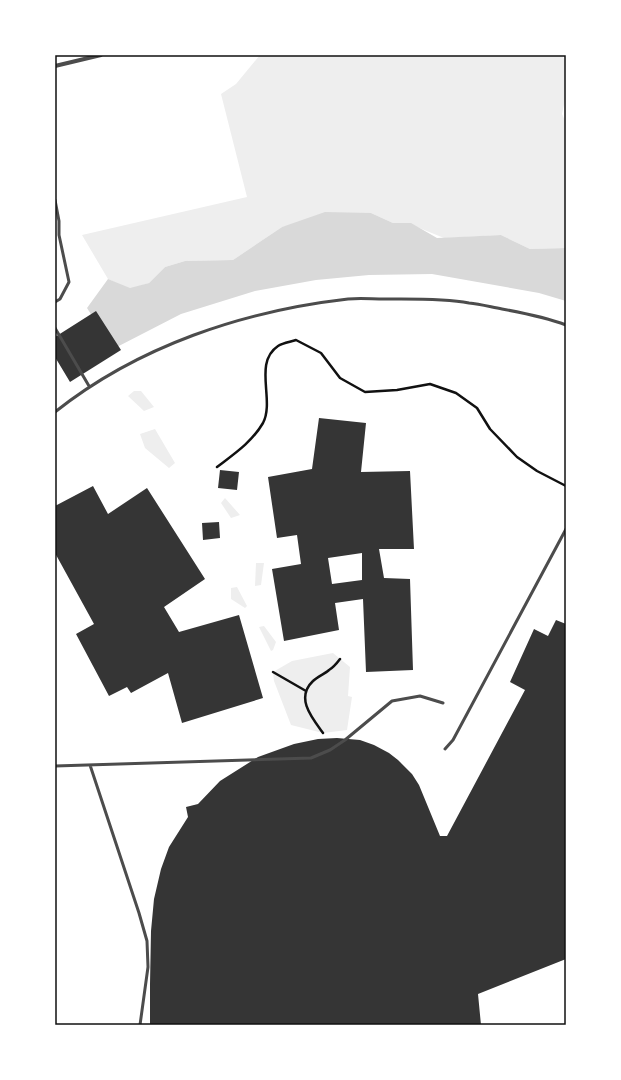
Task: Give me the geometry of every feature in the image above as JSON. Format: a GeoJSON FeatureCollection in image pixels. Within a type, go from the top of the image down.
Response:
{"type":"FeatureCollection","features":[{"type":"Feature","properties":{"kind":"street"},"geometry":{"type":"LineString","coordinates":[[55,66],[101,55]]}},
{"type":"Feature","properties":{"kind":"lane"},"geometry":{"type":"LineString","coordinates":[[55,200],[59,221],[59,235],[69,282],[60,299],[55,302]]}},
{"type":"Feature","properties":{"kind":"lane"},"geometry":{"type":"LineString","coordinates":[[55,412],[89,386],[133,361],[177,341],[224,324],[290,308],[349,299],[407,299],[468,302],[545,317],[566,325]]}},
{"type":"Feature","properties":{"kind":"lane"},"geometry":{"type":"LineString","coordinates":[[55,328],[89,386]]}},
{"type":"Feature","properties":{"kind":"lane"},"geometry":{"type":"LineString","coordinates":[[445,748],[453,740],[566,529]]}},
{"type":"Feature","properties":{"kind":"lane"},"geometry":{"type":"LineString","coordinates":[[55,766],[311,758],[330,750],[345,740],[392,701],[420,696],[443,704]]}},
{"type":"Feature","properties":{"kind":"lane"},"geometry":{"type":"LineString","coordinates":[[90,765],[147,941],[148,967],[140,1025]]}},
{"type":"Feature","properties":{"kind":"path"},"geometry":{"type":"LineString","coordinates":[[217,467],[248,443],[263,422],[268,402],[265,385],[266,368],[270,353],[279,345],[296,340],[320,352],[340,378],[365,392],[397,390],[430,384],[456,393],[477,408],[490,429],[517,457],[537,471],[566,486]]}},
{"type":"Feature","properties":{"kind":"path"},"geometry":{"type":"LineString","coordinates":[[324,733],[310,715],[306,705],[306,691],[314,680],[330,670],[340,659]]}},
{"type":"Feature","properties":{"kind":"path"},"geometry":{"type":"LineString","coordinates":[[273,672],[306,691]]}},
{"type":"Feature","properties":{"kind":"shaded area"},"geometry":{"type":"Polygon","coordinates":[[[260,55],[562,55],[566,63],[566,95],[562,114],[566,123],[566,248],[530,249],[501,235],[444,238],[417,227],[393,223],[371,213],[282,227],[233,260],[185,261],[165,267],[149,283],[130,289],[108,279],[82,235],[247,197],[221,94],[236,84],[260,55]]]}},
{"type":"Feature","properties":{"kind":"shaded area"},"geometry":{"type":"Polygon","coordinates":[[[325,212],[371,213],[393,223],[411,223],[437,238],[501,235],[530,249],[566,248],[566,301],[539,293],[432,274],[369,275],[316,280],[255,291],[181,314],[113,349],[87,308],[108,279],[130,288],[149,283],[165,267],[185,261],[233,260],[282,227],[325,212]]]}},
{"type":"Feature","properties":{"kind":"shaded area"},"geometry":{"type":"Polygon","coordinates":[[[134,391],[141,391],[154,407],[144,411],[128,396],[134,391]]]}},
{"type":"Feature","properties":{"kind":"shaded area"},"geometry":{"type":"Polygon","coordinates":[[[155,429],[175,463],[169,468],[145,448],[140,434],[155,429]]]}},
{"type":"Feature","properties":{"kind":"shaded area"},"geometry":{"type":"Polygon","coordinates":[[[225,498],[240,515],[231,518],[221,503],[225,498]]]}},
{"type":"Feature","properties":{"kind":"shaded area"},"geometry":{"type":"Polygon","coordinates":[[[256,563],[264,563],[261,585],[255,586],[256,563]]]}},
{"type":"Feature","properties":{"kind":"shaded area"},"geometry":{"type":"Polygon","coordinates":[[[237,587],[247,606],[245,608],[231,599],[231,588],[237,587]]]}},
{"type":"Feature","properties":{"kind":"shaded area"},"geometry":{"type":"Polygon","coordinates":[[[264,626],[276,642],[273,650],[271,651],[259,627],[264,626]]]}},
{"type":"Feature","properties":{"kind":"shaded area"},"geometry":{"type":"Polygon","coordinates":[[[333,653],[350,667],[348,696],[352,697],[347,730],[323,733],[291,725],[274,681],[273,672],[292,661],[333,653]]]}},
{"type":"Feature","properties":{"kind":"building"},"geometry":{"type":"Polygon","coordinates":[[[96,311],[121,350],[70,382],[55,357],[55,337],[96,311]]]}},
{"type":"Feature","properties":{"kind":"building"},"geometry":{"type":"Polygon","coordinates":[[[319,418],[366,423],[361,472],[410,471],[414,549],[379,549],[384,578],[410,579],[413,670],[366,672],[363,599],[335,603],[339,630],[284,641],[272,569],[301,564],[297,535],[277,538],[268,477],[312,469],[319,418]],[[362,553],[328,558],[332,584],[362,580],[362,553]]]}},
{"type":"Feature","properties":{"kind":"building"},"geometry":{"type":"Polygon","coordinates":[[[220,470],[239,472],[237,490],[218,488],[220,470]]]}},
{"type":"Feature","properties":{"kind":"building"},"geometry":{"type":"Polygon","coordinates":[[[93,486],[108,514],[147,488],[205,579],[164,607],[179,632],[239,615],[263,698],[182,723],[168,673],[131,693],[127,687],[109,696],[76,634],[94,624],[55,553],[55,506],[93,486]]]}},
{"type":"Feature","properties":{"kind":"building"},"geometry":{"type":"Polygon","coordinates":[[[219,522],[220,538],[203,540],[202,523],[219,522]]]}},
{"type":"Feature","properties":{"kind":"building"},"geometry":{"type":"Polygon","coordinates":[[[556,620],[566,624],[566,959],[478,994],[481,1025],[150,1025],[151,931],[154,899],[161,869],[169,847],[188,817],[186,807],[198,804],[220,781],[258,757],[294,744],[318,739],[337,738],[360,740],[389,753],[412,774],[419,785],[440,836],[447,836],[525,690],[510,682],[534,629],[548,636],[556,620]]]}}]}
